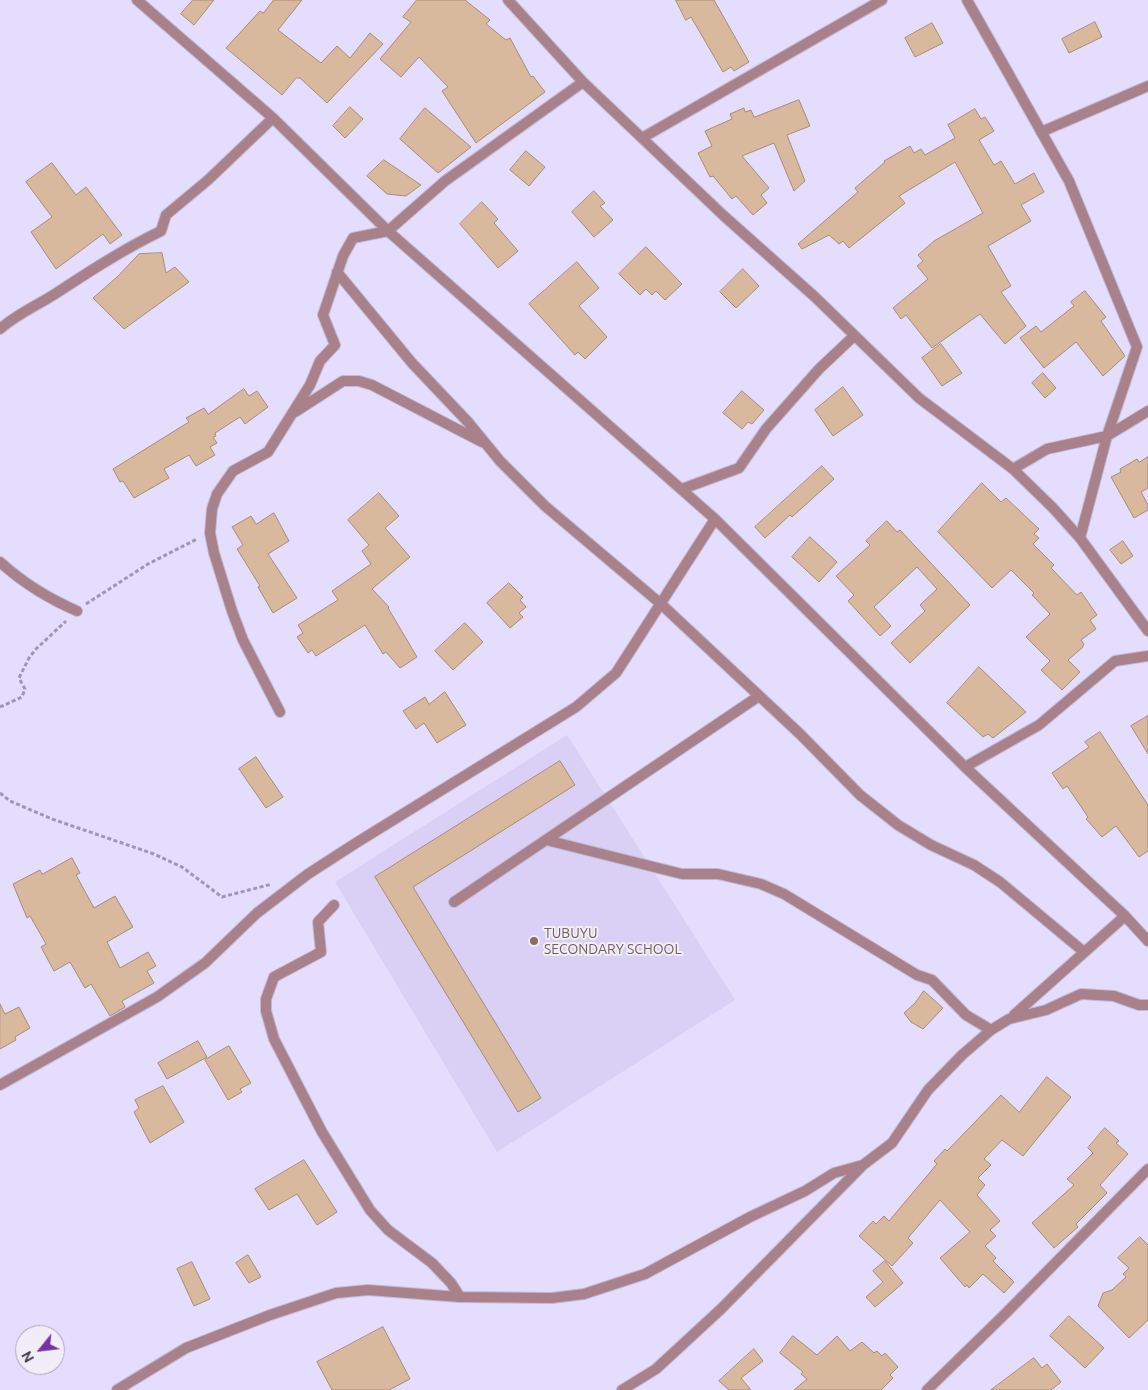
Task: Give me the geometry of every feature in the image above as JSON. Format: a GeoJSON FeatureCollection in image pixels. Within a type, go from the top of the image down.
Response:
{"type":"FeatureCollection","features":[{"type":"Feature","properties":{"kind":"street"},"geometry":{"type":"LineString","coordinates":[[137,0],[273,118],[388,231],[715,519],[965,767],[1147,938]]}},
{"type":"Feature","properties":{"kind":"street"},"geometry":{"type":"LineString","coordinates":[[642,138],[882,0]]}},
{"type":"Feature","properties":{"kind":"street"},"geometry":{"type":"LineString","coordinates":[[967,0],[1069,181],[1137,347],[1107,436],[1080,538]]}},
{"type":"Feature","properties":{"kind":"street"},"geometry":{"type":"LineString","coordinates":[[513,2],[583,82],[919,398],[1013,469],[1080,538],[1148,631]]}},
{"type":"Feature","properties":{"kind":"street"},"geometry":{"type":"LineString","coordinates":[[280,712],[243,640],[221,578],[210,533],[212,509],[224,483],[233,471],[268,452],[310,385],[320,362],[334,345],[323,315],[337,272],[353,238],[388,231],[445,181],[583,82]]}},
{"type":"Feature","properties":{"kind":"street"},"geometry":{"type":"LineString","coordinates":[[1041,132],[1148,86]]}},
{"type":"Feature","properties":{"kind":"street"},"geometry":{"type":"LineString","coordinates":[[0,329],[13,317],[53,295],[101,263],[161,230],[166,215],[208,180],[273,118]]}},
{"type":"Feature","properties":{"kind":"street"},"geometry":{"type":"LineString","coordinates":[[337,272],[400,349],[544,506],[661,604],[860,795],[931,845],[974,866],[1000,882],[1084,952]]}},
{"type":"Feature","properties":{"kind":"street"},"geometry":{"type":"LineString","coordinates":[[682,489],[739,468],[766,429],[819,369],[854,336]]}},
{"type":"Feature","properties":{"kind":"street"},"geometry":{"type":"LineString","coordinates":[[292,414],[343,381],[359,381],[372,384],[486,444]]}},
{"type":"Feature","properties":{"kind":"street"},"geometry":{"type":"LineString","coordinates":[[1013,469],[1047,448],[1107,436],[1148,411]]}},
{"type":"Feature","properties":{"kind":"street"},"geometry":{"type":"LineString","coordinates":[[0,1085],[157,997],[205,962],[257,913],[308,874],[425,799],[576,707],[616,673],[715,519]]}},
{"type":"Feature","properties":{"kind":"street"},"geometry":{"type":"LineString","coordinates":[[0,562],[30,588],[46,598],[77,611]]}},
{"type":"Feature","properties":{"kind":"street"},"geometry":{"type":"LineString","coordinates":[[965,767],[1039,725],[1115,661],[1148,656]]}},
{"type":"Feature","properties":{"kind":"street"},"geometry":{"type":"LineString","coordinates":[[454,902],[759,696]]}},
{"type":"Feature","properties":{"kind":"street"},"geometry":{"type":"LineString","coordinates":[[546,840],[682,874],[718,874],[740,878],[784,894],[916,975],[932,980],[966,1015],[991,1030]]}},
{"type":"Feature","properties":{"kind":"street"},"geometry":{"type":"LineString","coordinates":[[334,905],[318,922],[321,952],[274,977],[269,988],[266,1011],[274,1039],[322,1132],[370,1210],[388,1230],[432,1263],[460,1297]]}},
{"type":"Feature","properties":{"kind":"street"},"geometry":{"type":"LineString","coordinates":[[622,1390],[656,1368],[682,1346],[863,1165],[892,1143],[928,1090],[962,1055],[991,1030],[1009,1019],[1125,916]]}},
{"type":"Feature","properties":{"kind":"street"},"geometry":{"type":"LineString","coordinates":[[1009,1019],[1046,1010],[1081,994],[1114,996],[1139,1005],[1148,1005]]}},
{"type":"Feature","properties":{"kind":"street"},"geometry":{"type":"LineString","coordinates":[[117,1390],[186,1348],[270,1315],[336,1293],[368,1290],[460,1297],[552,1298],[593,1291],[645,1274],[750,1217],[805,1191],[834,1173],[863,1165]]}},
{"type":"Feature","properties":{"kind":"street"},"geometry":{"type":"LineString","coordinates":[[927,1390],[1006,1314],[1148,1169]]}},
{"type":"Feature","properties":{"kind":"path"},"geometry":{"type":"LineString","coordinates":[[0,707],[22,697],[25,689],[19,678],[29,658],[52,632],[77,611],[148,564],[210,533]]}},
{"type":"Feature","properties":{"kind":"path"},"geometry":{"type":"LineString","coordinates":[[0,793],[10,801],[52,819],[154,854],[182,866],[222,896],[280,882]]}},
{"type":"Feature","properties":{"kind":"shaded area","name":"TUBUYU SECONDARY SCHOOL"},"geometry":{"type":"Polygon","coordinates":[[[567,735],[735,1000],[497,1152],[335,882],[567,735]]]}},
{"type":"Feature","properties":{"kind":"building"},"geometry":{"type":"Polygon","coordinates":[[[193,0],[214,0],[194,25],[181,14],[193,0]]]}},
{"type":"Feature","properties":{"kind":"building"},"geometry":{"type":"Polygon","coordinates":[[[274,0],[302,0],[278,30],[321,63],[337,46],[350,58],[370,33],[383,44],[327,103],[300,78],[296,78],[282,95],[226,48],[260,11],[263,13],[274,0]]]}},
{"type":"Feature","properties":{"kind":"building"},"geometry":{"type":"Polygon","coordinates":[[[417,0],[465,0],[490,20],[486,24],[506,40],[510,38],[531,77],[533,76],[545,92],[476,143],[442,91],[448,87],[419,57],[401,77],[380,59],[411,22],[403,17],[417,0]]]}},
{"type":"Feature","properties":{"kind":"building"},"geometry":{"type":"Polygon","coordinates":[[[676,0],[714,0],[749,62],[734,71],[731,67],[723,72],[691,17],[686,20],[676,0]]]}},
{"type":"Feature","properties":{"kind":"building"},"geometry":{"type":"Polygon","coordinates":[[[1095,22],[1102,37],[1069,53],[1062,39],[1095,22]]]}},
{"type":"Feature","properties":{"kind":"building"},"geometry":{"type":"Polygon","coordinates":[[[932,23],[943,43],[915,57],[905,38],[932,23]]]}},
{"type":"Feature","properties":{"kind":"building"},"geometry":{"type":"Polygon","coordinates":[[[799,100],[810,126],[787,135],[805,181],[794,191],[774,143],[742,156],[769,188],[761,195],[767,203],[753,215],[736,196],[732,199],[713,176],[710,177],[698,153],[712,146],[705,131],[732,119],[730,114],[744,108],[745,112],[751,110],[754,117],[799,100]]]}},
{"type":"Feature","properties":{"kind":"building"},"geometry":{"type":"Polygon","coordinates":[[[350,107],[363,119],[345,138],[333,126],[350,107]]]}},
{"type":"Feature","properties":{"kind":"building"},"geometry":{"type":"Polygon","coordinates":[[[425,108],[471,147],[438,173],[400,139],[425,108]]]}},
{"type":"Feature","properties":{"kind":"building"},"geometry":{"type":"Polygon","coordinates":[[[975,109],[981,119],[985,117],[994,131],[979,140],[994,165],[1001,161],[1015,184],[1034,173],[1044,192],[1021,205],[1031,221],[988,246],[1011,286],[1001,292],[1026,326],[1005,344],[980,314],[932,348],[906,315],[901,319],[893,308],[928,279],[917,266],[923,261],[918,255],[934,241],[983,213],[955,162],[899,196],[905,203],[849,248],[843,241],[839,244],[829,235],[802,249],[798,244],[858,192],[855,188],[884,161],[910,146],[914,153],[921,149],[925,155],[955,138],[948,125],[975,109]]]}},
{"type":"Feature","properties":{"kind":"building"},"geometry":{"type":"Polygon","coordinates":[[[526,151],[545,167],[529,186],[510,170],[526,151]]]}},
{"type":"Feature","properties":{"kind":"building"},"geometry":{"type":"Polygon","coordinates":[[[384,160],[421,185],[406,196],[387,194],[367,176],[384,160]]]}},
{"type":"Feature","properties":{"kind":"building"},"geometry":{"type":"Polygon","coordinates":[[[52,163],[76,195],[86,187],[122,235],[110,244],[103,234],[56,269],[31,232],[52,217],[26,182],[52,163]]]}},
{"type":"Feature","properties":{"kind":"building"},"geometry":{"type":"Polygon","coordinates":[[[594,191],[605,203],[600,206],[613,220],[594,237],[572,212],[594,191]]]}},
{"type":"Feature","properties":{"kind":"building"},"geometry":{"type":"Polygon","coordinates":[[[482,202],[498,219],[494,223],[518,251],[498,268],[460,224],[482,202]]]}},
{"type":"Feature","properties":{"kind":"building"},"geometry":{"type":"Polygon","coordinates":[[[646,247],[682,284],[665,300],[656,291],[652,295],[646,289],[640,295],[619,274],[646,247]]]}},
{"type":"Feature","properties":{"kind":"building"},"geometry":{"type":"Polygon","coordinates":[[[162,253],[166,273],[175,267],[189,282],[124,329],[93,298],[139,254],[162,253]]]}},
{"type":"Feature","properties":{"kind":"building"},"geometry":{"type":"Polygon","coordinates":[[[577,262],[599,288],[579,306],[607,337],[585,359],[578,352],[575,355],[529,304],[577,262]]]}},
{"type":"Feature","properties":{"kind":"building"},"geometry":{"type":"Polygon","coordinates":[[[743,269],[759,286],[736,308],[720,292],[743,269]]]}},
{"type":"Feature","properties":{"kind":"building"},"geometry":{"type":"Polygon","coordinates":[[[1085,291],[1106,317],[1101,321],[1125,356],[1103,376],[1076,342],[1044,368],[1020,338],[1036,326],[1041,332],[1074,306],[1071,302],[1085,291]]]}},
{"type":"Feature","properties":{"kind":"building"},"geometry":{"type":"Polygon","coordinates":[[[941,344],[962,373],[942,386],[922,358],[941,344]]]}},
{"type":"Feature","properties":{"kind":"building"},"geometry":{"type":"Polygon","coordinates":[[[1043,373],[1056,388],[1045,398],[1032,383],[1043,373]]]}},
{"type":"Feature","properties":{"kind":"building"},"geometry":{"type":"Polygon","coordinates":[[[843,387],[863,415],[833,436],[815,410],[843,387]]]}},
{"type":"Feature","properties":{"kind":"building"},"geometry":{"type":"Polygon","coordinates":[[[244,389],[249,396],[257,391],[268,407],[245,424],[240,417],[215,433],[216,436],[213,437],[217,443],[210,447],[215,455],[196,466],[189,455],[164,469],[169,478],[134,498],[123,481],[120,482],[113,469],[189,422],[186,418],[204,408],[208,414],[244,389]]]}},
{"type":"Feature","properties":{"kind":"building"},"geometry":{"type":"Polygon","coordinates":[[[742,391],[764,410],[752,424],[748,422],[742,429],[723,413],[742,391]]]}},
{"type":"Feature","properties":{"kind":"building"},"geometry":{"type":"Polygon","coordinates":[[[1148,457],[1148,488],[1141,492],[1148,505],[1148,510],[1134,518],[1111,477],[1121,472],[1120,469],[1137,459],[1139,462],[1148,457]]]}},
{"type":"Feature","properties":{"kind":"building"},"geometry":{"type":"Polygon","coordinates":[[[822,466],[834,479],[792,517],[790,515],[765,538],[755,527],[822,466]]]}},
{"type":"Feature","properties":{"kind":"building"},"geometry":{"type":"Polygon","coordinates":[[[982,483],[1001,502],[1006,498],[1039,529],[1034,534],[1039,538],[1033,544],[1054,565],[1051,568],[1077,595],[1081,592],[1097,615],[1090,620],[1096,629],[1081,640],[1084,644],[1082,648],[1068,660],[1080,672],[1062,690],[1041,670],[1050,661],[1026,637],[1050,614],[1032,595],[1034,593],[1011,570],[992,588],[938,532],[982,483]]]}},
{"type":"Feature","properties":{"kind":"building"},"geometry":{"type":"Polygon","coordinates":[[[379,493],[399,516],[385,528],[410,557],[372,589],[389,607],[417,657],[400,668],[386,652],[383,654],[365,625],[316,656],[312,650],[308,653],[297,637],[303,633],[298,625],[338,600],[332,591],[371,564],[362,551],[369,545],[348,520],[379,493]]]}},
{"type":"Feature","properties":{"kind":"building"},"geometry":{"type":"Polygon","coordinates":[[[274,513],[289,541],[268,554],[297,598],[273,613],[258,587],[260,586],[237,549],[243,545],[232,527],[251,516],[256,524],[274,513]]]}},
{"type":"Feature","properties":{"kind":"building"},"geometry":{"type":"Polygon","coordinates":[[[887,521],[897,532],[900,530],[970,605],[910,663],[891,643],[925,611],[920,605],[937,589],[917,567],[874,607],[891,626],[880,636],[848,601],[854,595],[836,576],[870,545],[866,541],[887,521]]]}},
{"type":"Feature","properties":{"kind":"building"},"geometry":{"type":"Polygon","coordinates":[[[810,537],[837,562],[819,582],[792,557],[810,537]]]}},
{"type":"Feature","properties":{"kind":"building"},"geometry":{"type":"Polygon","coordinates":[[[1123,541],[1133,556],[1121,564],[1110,550],[1123,541]]]}},
{"type":"Feature","properties":{"kind":"building"},"geometry":{"type":"Polygon","coordinates":[[[509,583],[523,597],[520,600],[526,607],[519,613],[523,617],[510,628],[487,603],[509,583]]]}},
{"type":"Feature","properties":{"kind":"building"},"geometry":{"type":"Polygon","coordinates":[[[465,623],[483,642],[453,670],[435,651],[465,623]]]}},
{"type":"Feature","properties":{"kind":"building"},"geometry":{"type":"Polygon","coordinates":[[[979,667],[1026,712],[993,738],[988,734],[983,737],[947,703],[979,667]]]}},
{"type":"Feature","properties":{"kind":"building"},"geometry":{"type":"Polygon","coordinates":[[[445,692],[466,725],[437,743],[424,723],[416,729],[403,711],[425,697],[429,704],[445,692]]]}},
{"type":"Feature","properties":{"kind":"building"},"geometry":{"type":"Polygon","coordinates":[[[1148,716],[1148,754],[1131,726],[1148,716]]]}},
{"type":"Feature","properties":{"kind":"building"},"geometry":{"type":"Polygon","coordinates":[[[1100,732],[1148,805],[1148,851],[1139,857],[1116,826],[1102,837],[1086,819],[1088,817],[1067,786],[1063,789],[1052,773],[1089,747],[1085,742],[1100,732]]]}},
{"type":"Feature","properties":{"kind":"building"},"geometry":{"type":"Polygon","coordinates":[[[256,757],[283,797],[266,808],[239,769],[256,757]]]}},
{"type":"Feature","properties":{"kind":"building"},"geometry":{"type":"Polygon","coordinates":[[[560,761],[575,785],[413,887],[541,1098],[518,1112],[375,877],[560,761]]]}},
{"type":"Feature","properties":{"kind":"building"},"geometry":{"type":"Polygon","coordinates":[[[72,858],[80,873],[76,875],[94,908],[115,896],[133,927],[107,942],[120,968],[148,952],[156,966],[147,971],[154,983],[122,1001],[125,1007],[110,1016],[91,984],[85,988],[70,962],[54,971],[41,947],[46,944],[30,916],[27,918],[13,884],[40,870],[42,874],[72,858]]]}},
{"type":"Feature","properties":{"kind":"building"},"geometry":{"type":"Polygon","coordinates":[[[924,991],[943,1008],[923,1029],[911,1022],[904,1013],[924,991]]]}},
{"type":"Feature","properties":{"kind":"building"},"geometry":{"type":"Polygon","coordinates":[[[0,1004],[5,1014],[19,1007],[30,1028],[15,1037],[16,1040],[0,1049],[0,1004]]]}},
{"type":"Feature","properties":{"kind":"building"},"geometry":{"type":"Polygon","coordinates":[[[198,1041],[207,1057],[167,1079],[158,1063],[198,1041]]]}},
{"type":"Feature","properties":{"kind":"building"},"geometry":{"type":"Polygon","coordinates":[[[229,1046],[251,1083],[240,1089],[242,1092],[228,1100],[205,1060],[229,1046]]]}},
{"type":"Feature","properties":{"kind":"building"},"geometry":{"type":"Polygon","coordinates":[[[1047,1077],[1071,1097],[1023,1156],[1002,1140],[984,1159],[991,1165],[978,1178],[985,1185],[977,1195],[1000,1221],[990,1230],[996,1236],[985,1246],[996,1258],[993,1261],[1014,1282],[1004,1293],[983,1274],[969,1288],[967,1285],[965,1287],[940,1258],[970,1232],[940,1200],[908,1238],[913,1243],[892,1266],[859,1236],[873,1221],[876,1224],[884,1216],[889,1221],[937,1164],[934,1161],[945,1149],[947,1151],[1001,1095],[1019,1112],[1047,1077]]]}},
{"type":"Feature","properties":{"kind":"building"},"geometry":{"type":"Polygon","coordinates":[[[163,1086],[184,1122],[150,1143],[134,1112],[139,1108],[135,1100],[163,1086]]]}},
{"type":"Feature","properties":{"kind":"building"},"geometry":{"type":"Polygon","coordinates":[[[1105,1128],[1119,1141],[1116,1143],[1128,1154],[1100,1185],[1107,1193],[1076,1224],[1078,1227],[1054,1248],[1032,1223],[1074,1185],[1067,1179],[1093,1153],[1088,1148],[1105,1128]]]}},
{"type":"Feature","properties":{"kind":"building"},"geometry":{"type":"Polygon","coordinates":[[[304,1160],[337,1212],[317,1225],[297,1194],[269,1210],[255,1189],[304,1160]]]}},
{"type":"Feature","properties":{"kind":"building"},"geometry":{"type":"Polygon","coordinates":[[[1140,1237],[1148,1245],[1148,1320],[1129,1338],[1098,1306],[1103,1293],[1112,1290],[1126,1277],[1123,1274],[1129,1268],[1118,1258],[1140,1237]]]}},
{"type":"Feature","properties":{"kind":"building"},"geometry":{"type":"Polygon","coordinates":[[[248,1255],[261,1277],[249,1283],[236,1263],[248,1255]]]}},
{"type":"Feature","properties":{"kind":"building"},"geometry":{"type":"Polygon","coordinates":[[[885,1261],[903,1283],[875,1307],[866,1297],[883,1282],[873,1271],[885,1261]]]}},
{"type":"Feature","properties":{"kind":"building"},"geometry":{"type":"Polygon","coordinates":[[[192,1262],[210,1299],[194,1306],[177,1269],[192,1262]]]}},
{"type":"Feature","properties":{"kind":"building"},"geometry":{"type":"Polygon","coordinates":[[[1069,1316],[1104,1348],[1085,1368],[1050,1336],[1069,1316]]]}},
{"type":"Feature","properties":{"kind":"building"},"geometry":{"type":"Polygon","coordinates":[[[383,1327],[410,1379],[389,1390],[332,1390],[317,1362],[383,1327]]]}},
{"type":"Feature","properties":{"kind":"building"},"geometry":{"type":"Polygon","coordinates":[[[793,1336],[817,1355],[837,1336],[850,1351],[862,1342],[874,1353],[877,1351],[882,1356],[885,1353],[898,1367],[890,1375],[893,1378],[881,1390],[794,1390],[807,1379],[801,1374],[803,1372],[780,1353],[793,1336]]]}},
{"type":"Feature","properties":{"kind":"building"},"geometry":{"type":"Polygon","coordinates":[[[754,1349],[763,1361],[741,1378],[751,1390],[729,1390],[719,1381],[754,1349]]]}},
{"type":"Feature","properties":{"kind":"building"},"geometry":{"type":"Polygon","coordinates":[[[1034,1358],[1042,1368],[1047,1364],[1061,1382],[1051,1390],[991,1390],[1034,1358]]]}},
{"type":"Feature","properties":{"kind":"place","name":"TUBUYU SECONDARY SCHOOL"},"geometry":{"type":"Point","coordinates":[534,941]}}]}
